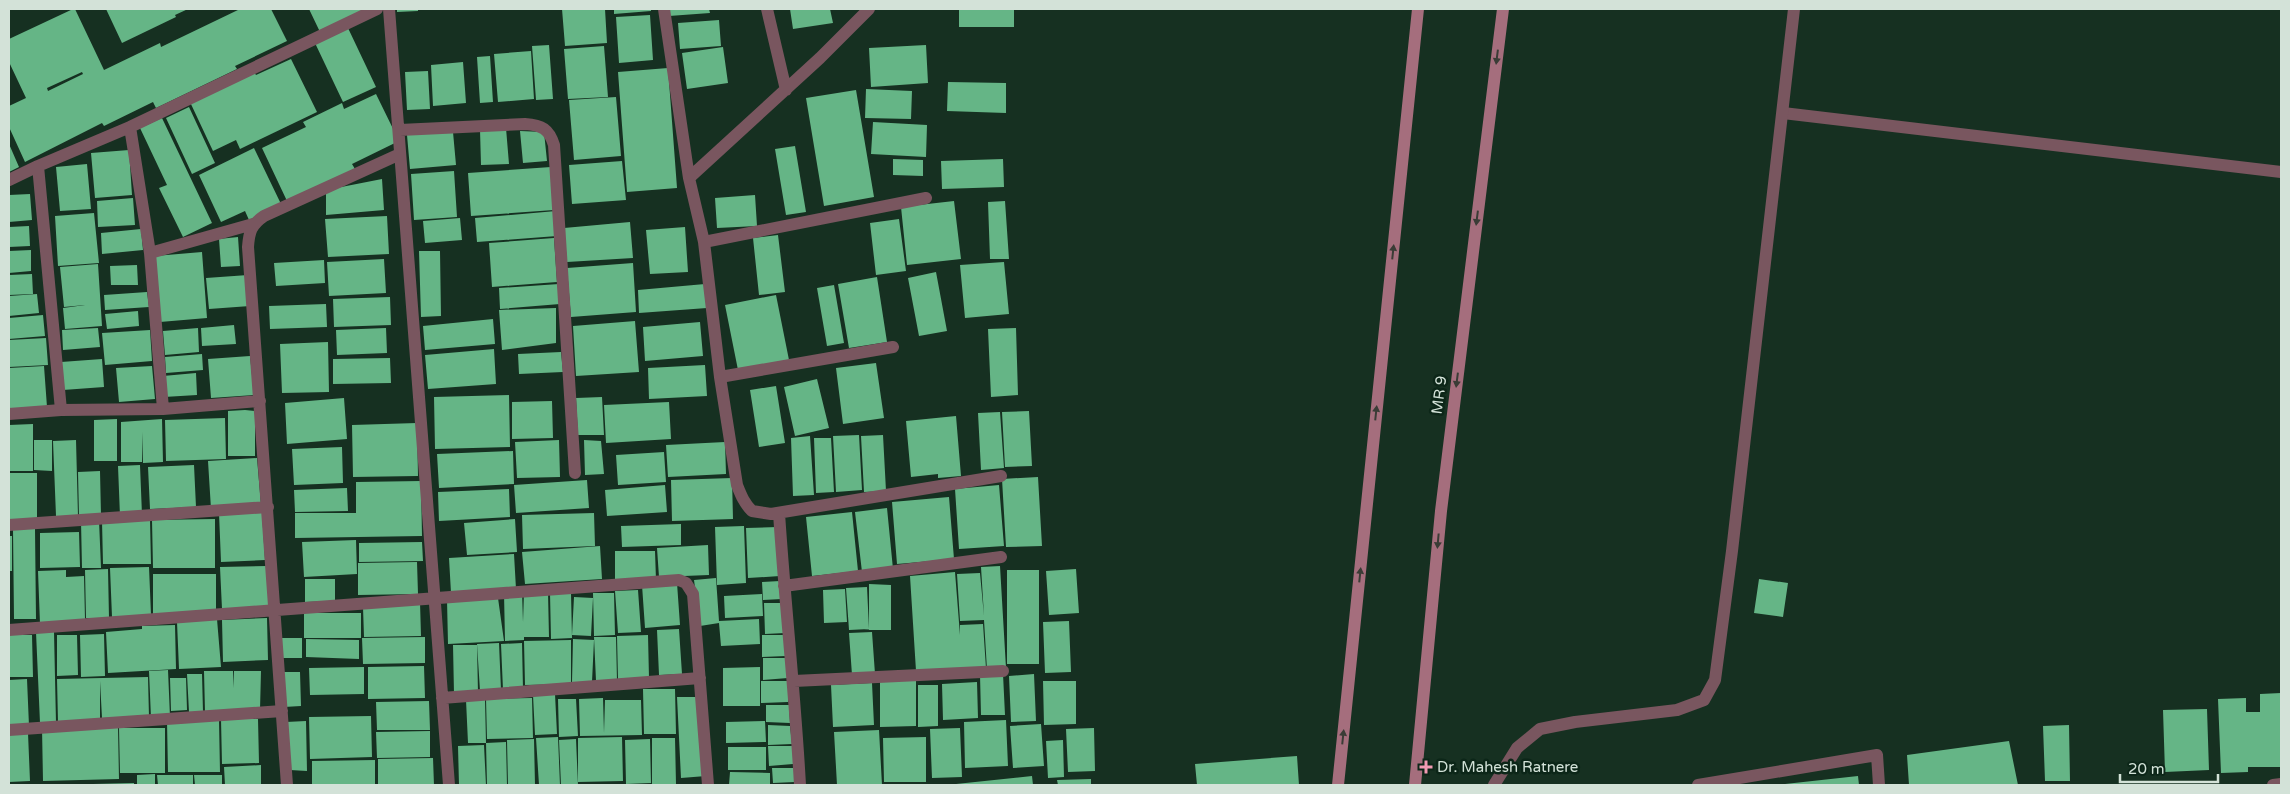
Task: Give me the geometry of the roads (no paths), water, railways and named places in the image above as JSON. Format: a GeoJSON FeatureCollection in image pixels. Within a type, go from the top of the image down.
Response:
{"type":"FeatureCollection","features":[{"type":"Feature","properties":{"kind":"street"},"geometry":{"type":"LineString","coordinates":[[9,180],[130,127],[377,9]]}},
{"type":"Feature","properties":{"kind":"street"},"geometry":{"type":"LineString","coordinates":[[389,9],[400,130],[400,154],[448,785]]}},
{"type":"Feature","properties":{"kind":"street"},"geometry":{"type":"LineString","coordinates":[[664,9],[689,178],[704,242],[720,377],[737,485],[742,498],[752,511],[760,514],[780,513],[1001,476]]}},
{"type":"Feature","properties":{"kind":"street"},"geometry":{"type":"LineString","coordinates":[[767,9],[786,90]]}},
{"type":"Feature","properties":{"kind":"street"},"geometry":{"type":"LineString","coordinates":[[689,178],[786,90],[869,9]]}},
{"type":"Feature","properties":{"kind":"street"},"geometry":{"type":"LineString","coordinates":[[1338,785],[1418,9]]}},
{"type":"Feature","properties":{"kind":"street","name":"MR 9"},"geometry":{"type":"LineString","coordinates":[[1415,785],[1441,511],[1503,9]]}},
{"type":"Feature","properties":{"kind":"street"},"geometry":{"type":"LineString","coordinates":[[1494,785],[1517,748],[1540,729],[1575,722],[1676,710],[1704,700],[1715,680],[1732,551],[1794,9]]}},
{"type":"Feature","properties":{"kind":"street"},"geometry":{"type":"LineString","coordinates":[[1783,113],[2281,172]]}},
{"type":"Feature","properties":{"kind":"street"},"geometry":{"type":"LineString","coordinates":[[400,130],[525,124],[538,125],[550,134],[554,145],[575,473]]}},
{"type":"Feature","properties":{"kind":"street"},"geometry":{"type":"LineString","coordinates":[[130,127],[150,253],[163,409]]}},
{"type":"Feature","properties":{"kind":"street"},"geometry":{"type":"LineString","coordinates":[[150,253],[253,224],[264,216],[400,154]]}},
{"type":"Feature","properties":{"kind":"street"},"geometry":{"type":"LineString","coordinates":[[38,166],[61,410]]}},
{"type":"Feature","properties":{"kind":"street"},"geometry":{"type":"LineString","coordinates":[[704,242],[926,198]]}},
{"type":"Feature","properties":{"kind":"street"},"geometry":{"type":"LineString","coordinates":[[253,224],[249,231],[248,247],[287,785]]}},
{"type":"Feature","properties":{"kind":"street"},"geometry":{"type":"LineString","coordinates":[[720,377],[893,347]]}},
{"type":"Feature","properties":{"kind":"street"},"geometry":{"type":"LineString","coordinates":[[9,414],[61,410],[163,409],[260,401]]}},
{"type":"Feature","properties":{"kind":"street"},"geometry":{"type":"LineString","coordinates":[[9,525],[268,507]]}},
{"type":"Feature","properties":{"kind":"street"},"geometry":{"type":"LineString","coordinates":[[780,513],[784,586],[794,681],[800,785]]}},
{"type":"Feature","properties":{"kind":"street"},"geometry":{"type":"LineString","coordinates":[[784,586],[1001,557]]}},
{"type":"Feature","properties":{"kind":"street"},"geometry":{"type":"LineString","coordinates":[[9,630],[275,612],[434,596],[679,580],[686,583],[693,594],[708,785]]}},
{"type":"Feature","properties":{"kind":"street"},"geometry":{"type":"LineString","coordinates":[[794,681],[1004,671]]}},
{"type":"Feature","properties":{"kind":"street"},"geometry":{"type":"LineString","coordinates":[[442,698],[700,678]]}},
{"type":"Feature","properties":{"kind":"street"},"geometry":{"type":"LineString","coordinates":[[9,730],[282,711]]}},
{"type":"Feature","properties":{"kind":"street"},"geometry":{"type":"LineString","coordinates":[[1698,785],[1877,755],[1879,785]]}},
{"type":"Feature","properties":{"kind":"street"},"geometry":{"type":"LineString","coordinates":[[2273,785],[2281,784]]}},
{"type":"Feature","properties":{"kind":"place","name":"Dr. Mahesh Ratnere"},"geometry":{"type":"Point","coordinates":[1426,767]}}]}
